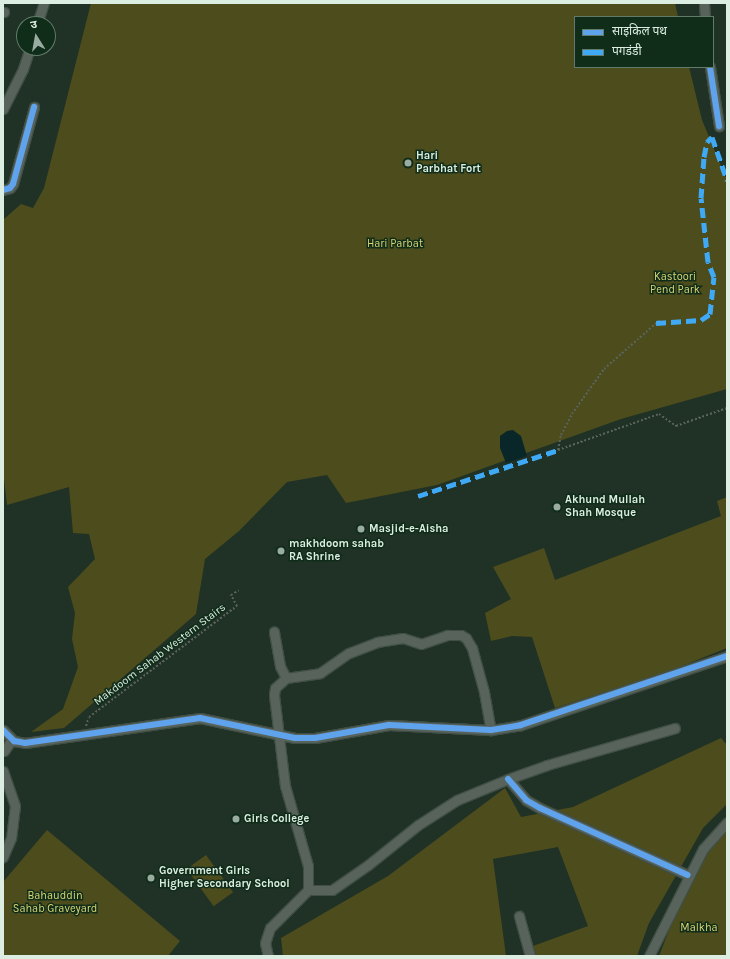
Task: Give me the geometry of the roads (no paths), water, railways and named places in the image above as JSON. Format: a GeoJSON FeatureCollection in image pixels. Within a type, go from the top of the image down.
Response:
{"type":"FeatureCollection","features":[{"type":"Feature","properties":{"kind":"street"},"geometry":{"type":"LineString","coordinates":[[40,16],[44,3]]}},
{"type":"Feature","properties":{"kind":"street"},"geometry":{"type":"LineString","coordinates":[[704,3],[705,16]]}},
{"type":"Feature","properties":{"kind":"street"},"geometry":{"type":"LineString","coordinates":[[3,109],[23,69],[27,56]]}},
{"type":"Feature","properties":{"kind":"street"},"geometry":{"type":"LineString","coordinates":[[710,68],[719,126]]}},
{"type":"Feature","properties":{"kind":"street"},"geometry":{"type":"LineString","coordinates":[[3,190],[10,188],[13,184],[34,106]]}},
{"type":"Feature","properties":{"kind":"street"},"geometry":{"type":"LineString","coordinates":[[274,632],[280,666],[286,678]]}},
{"type":"Feature","properties":{"kind":"street"},"geometry":{"type":"LineString","coordinates":[[266,955],[265,943],[270,928],[308,890],[308,866],[285,786],[278,736],[274,691],[286,678],[320,673],[349,653],[377,642],[403,638],[421,644],[447,636],[461,635],[466,638],[472,648],[484,692],[491,730]]}},
{"type":"Feature","properties":{"kind":"street"},"geometry":{"type":"LineString","coordinates":[[3,730],[12,739],[25,743],[200,718],[278,736],[315,738],[389,725],[491,730],[521,724],[727,656]]}},
{"type":"Feature","properties":{"kind":"street"},"geometry":{"type":"LineString","coordinates":[[308,890],[332,890],[435,813],[508,779],[675,728]]}},
{"type":"Feature","properties":{"kind":"street"},"geometry":{"type":"LineString","coordinates":[[4,751],[12,739]]}},
{"type":"Feature","properties":{"kind":"street"},"geometry":{"type":"LineString","coordinates":[[3,771],[6,786],[15,806],[11,838],[3,857]]}},
{"type":"Feature","properties":{"kind":"street"},"geometry":{"type":"LineString","coordinates":[[508,779],[526,800],[540,808],[688,875]]}},
{"type":"Feature","properties":{"kind":"street"},"geometry":{"type":"LineString","coordinates":[[649,956],[688,875],[703,849],[727,822]]}},
{"type":"Feature","properties":{"kind":"street"},"geometry":{"type":"LineString","coordinates":[[519,916],[530,956]]}},
{"type":"Feature","properties":{"kind":"water"},"geometry":{"type":"Polygon","coordinates":[[[513,430],[521,436],[527,456],[506,463],[500,448],[500,436],[507,431],[513,430]]]}},
{"type":"Feature","properties":{"kind":"place","name":"Hari Parbhat Fort"},"geometry":{"type":"Point","coordinates":[408,163]}},
{"type":"Feature","properties":{"kind":"place","name":"Akhund Mullah Shah Mosque"},"geometry":{"type":"Point","coordinates":[557,507]}},
{"type":"Feature","properties":{"kind":"place","name":"Masjid-e-Aisha"},"geometry":{"type":"Point","coordinates":[361,529]}},
{"type":"Feature","properties":{"kind":"place","name":"makhdoom sahab RA Shrine"},"geometry":{"type":"Point","coordinates":[281,551]}},
{"type":"Feature","properties":{"kind":"place","name":"Girls College"},"geometry":{"type":"Point","coordinates":[236,819]}},
{"type":"Feature","properties":{"kind":"place","name":"Government Girls Higher Secondary School"},"geometry":{"type":"Point","coordinates":[151,878]}},
{"type":"Feature","properties":{"kind":"park label","name":"Hari Parbat"},"geometry":{"type":"Point","coordinates":[395,244]}},
{"type":"Feature","properties":{"kind":"park label","name":"Kastoori Pend Park"},"geometry":{"type":"Point","coordinates":[675,284]}},
{"type":"Feature","properties":{"kind":"park label","name":"Bahauddin Sahab Graveyard"},"geometry":{"type":"Point","coordinates":[55,903]}},
{"type":"Feature","properties":{"kind":"park label","name":"Malkha"},"geometry":{"type":"Point","coordinates":[699,928]}}]}
